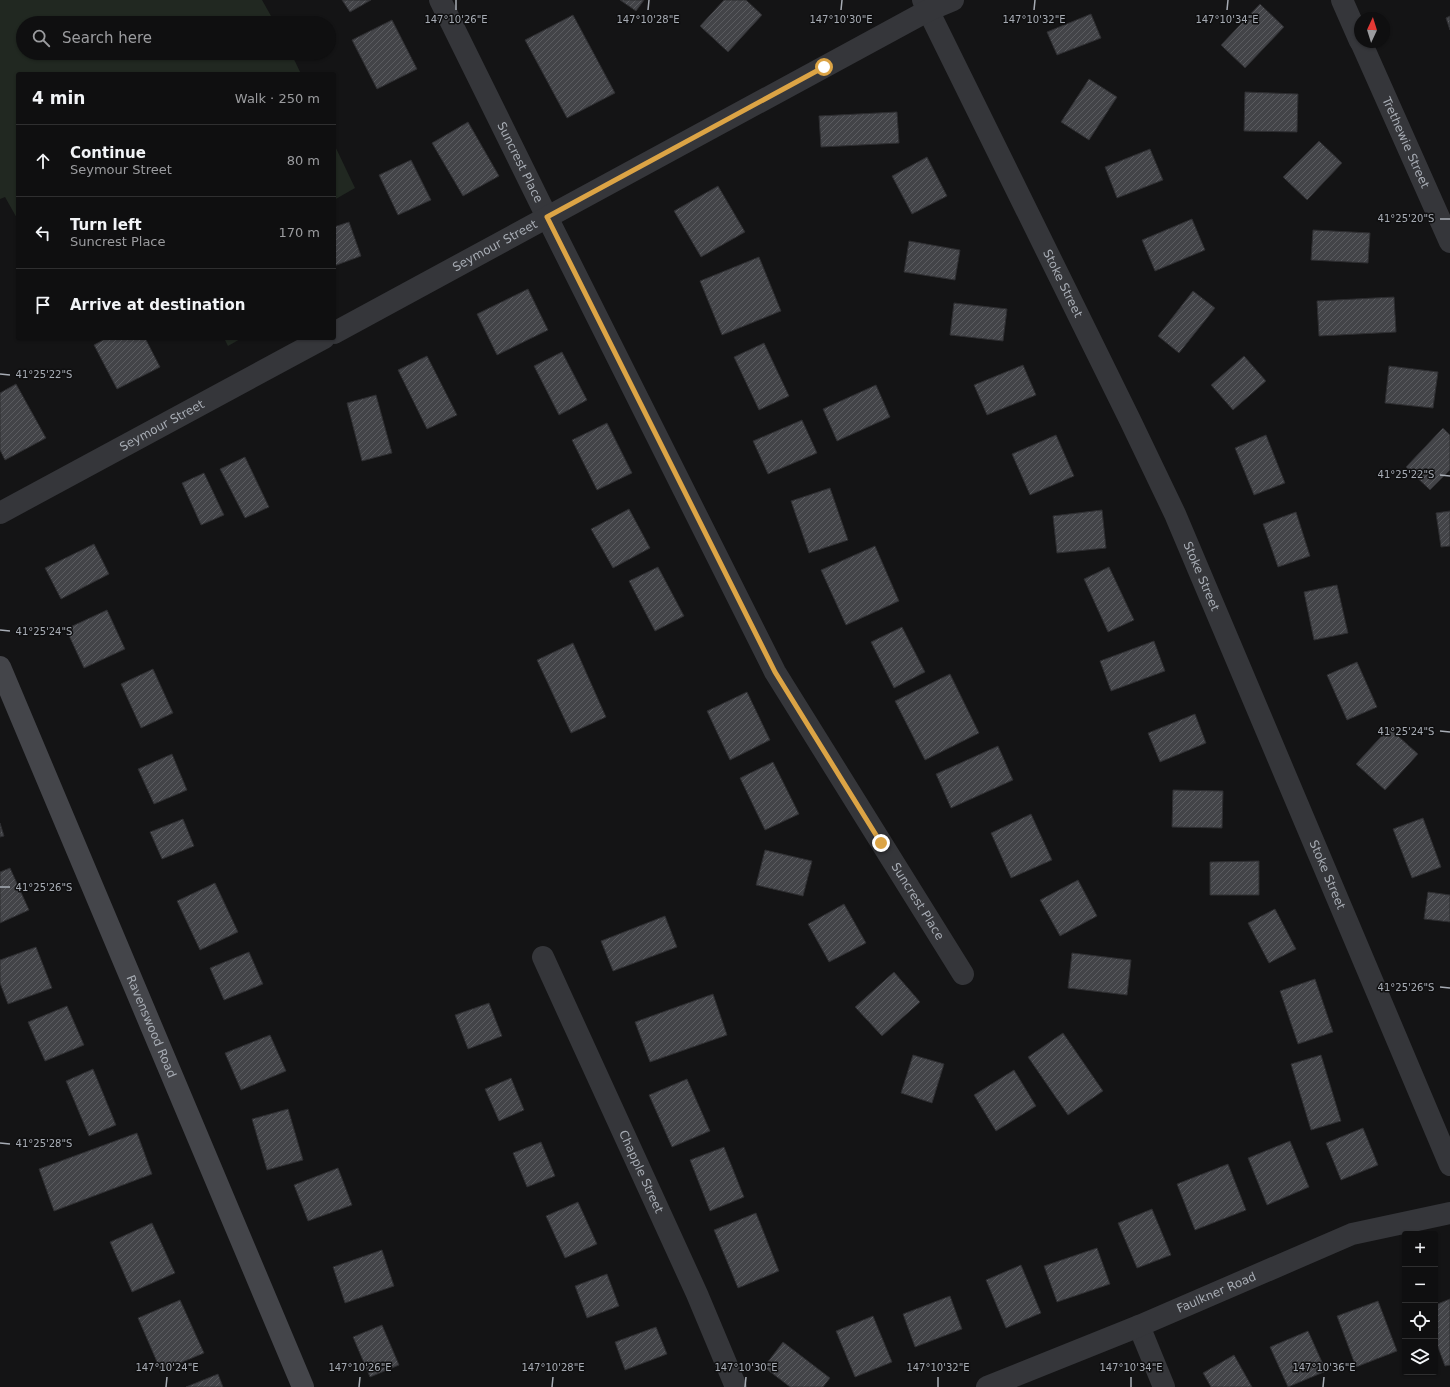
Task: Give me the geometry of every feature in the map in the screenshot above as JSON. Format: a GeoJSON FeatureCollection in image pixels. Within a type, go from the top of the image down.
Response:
{"type":"FeatureCollection","features":[{"type":"Feature","properties":{"kind":"street","name":"Suncrest Place"},"geometry":{"type":"LineString","coordinates":[[440,0],[775,672],[963,974]]}},
{"type":"Feature","properties":{"kind":"street","name":"Seymour Street"},"geometry":{"type":"LineString","coordinates":[[336,332],[547,217],[926,5],[952,0]]}},
{"type":"Feature","properties":{"kind":"street","name":"Trethewie Street"},"geometry":{"type":"LineString","coordinates":[[1342,0],[1354,27]]}},
{"type":"Feature","properties":{"kind":"street","name":"Stoke Street"},"geometry":{"type":"LineString","coordinates":[[926,5],[1127,413],[1175,514],[1450,1165]]}},
{"type":"Feature","properties":{"kind":"street","name":"Trethewie Street"},"geometry":{"type":"LineString","coordinates":[[1363,48],[1450,242]]}},
{"type":"Feature","properties":{"kind":"street","name":"Seymour Street"},"geometry":{"type":"LineString","coordinates":[[0,513],[320,340]]}},
{"type":"Feature","properties":{"kind":"street","name":"Ravenswood Road"},"geometry":{"type":"LineString","coordinates":[[0,667],[303,1387]]}},
{"type":"Feature","properties":{"kind":"street","name":"Chapple Street"},"geometry":{"type":"LineString","coordinates":[[543,958],[697,1294],[736,1387]]}},
{"type":"Feature","properties":{"kind":"street","name":"Faulkner Road"},"geometry":{"type":"LineString","coordinates":[[987,1387],[1139,1326],[1352,1234],[1450,1213]]}},
{"type":"Feature","properties":{"kind":"street"},"geometry":{"type":"LineString","coordinates":[[1139,1326],[1164,1387]]}},
{"type":"Feature","properties":{"kind":"shaded area"},"geometry":{"type":"Polygon","coordinates":[[[0,0],[262,0],[271,16],[16,16],[16,60],[294,60],[300,72],[16,72],[16,216],[5,197],[0,199],[0,0]]]}},
{"type":"Feature","properties":{"kind":"shaded area"},"geometry":{"type":"Polygon","coordinates":[[[336,148],[355,188],[336,199],[336,148]]]}},
{"type":"Feature","properties":{"kind":"shaded area"},"geometry":{"type":"Polygon","coordinates":[[[225,340],[238,340],[228,346],[225,340]]]}},
{"type":"Feature","properties":{"kind":"building"},"geometry":{"type":"Polygon","coordinates":[[[342,0],[371,0],[350,12],[342,0]]]}},
{"type":"Feature","properties":{"kind":"building"},"geometry":{"type":"Polygon","coordinates":[[[620,0],[644,0],[636,11],[620,0]]]}},
{"type":"Feature","properties":{"kind":"building"},"geometry":{"type":"Polygon","coordinates":[[[724,0],[746,0],[762,15],[728,52],[700,26],[724,0]]]}},
{"type":"Feature","properties":{"kind":"building"},"geometry":{"type":"Polygon","coordinates":[[[1260,4],[1284,27],[1245,68],[1221,45],[1260,4]]]}},
{"type":"Feature","properties":{"kind":"building"},"geometry":{"type":"Polygon","coordinates":[[[1091,14],[1101,38],[1057,55],[1047,32],[1091,14]]]}},
{"type":"Feature","properties":{"kind":"building"},"geometry":{"type":"Polygon","coordinates":[[[573,15],[615,93],[567,118],[525,40],[573,15]]]}},
{"type":"Feature","properties":{"kind":"building"},"geometry":{"type":"Polygon","coordinates":[[[1450,16],[1450,30],[1446,18],[1450,16]]]}},
{"type":"Feature","properties":{"kind":"building"},"geometry":{"type":"Polygon","coordinates":[[[392,20],[417,69],[377,89],[352,40],[392,20]]]}},
{"type":"Feature","properties":{"kind":"building"},"geometry":{"type":"Polygon","coordinates":[[[1089,79],[1117,97],[1089,140],[1061,122],[1089,79]]]}},
{"type":"Feature","properties":{"kind":"building"},"geometry":{"type":"Polygon","coordinates":[[[1245,92],[1298,94],[1297,132],[1244,131],[1245,92]]]}},
{"type":"Feature","properties":{"kind":"building"},"geometry":{"type":"Polygon","coordinates":[[[897,112],[899,143],[821,147],[819,116],[897,112]]]}},
{"type":"Feature","properties":{"kind":"building"},"geometry":{"type":"Polygon","coordinates":[[[468,122],[499,176],[463,196],[432,143],[468,122]]]}},
{"type":"Feature","properties":{"kind":"building"},"geometry":{"type":"Polygon","coordinates":[[[1319,141],[1342,163],[1307,200],[1283,177],[1319,141]]]}},
{"type":"Feature","properties":{"kind":"building"},"geometry":{"type":"Polygon","coordinates":[[[1150,149],[1163,180],[1117,198],[1105,167],[1150,149]]]}},
{"type":"Feature","properties":{"kind":"building"},"geometry":{"type":"Polygon","coordinates":[[[927,157],[947,196],[912,214],[892,176],[927,157]]]}},
{"type":"Feature","properties":{"kind":"building"},"geometry":{"type":"Polygon","coordinates":[[[411,160],[431,200],[398,215],[379,175],[411,160]]]}},
{"type":"Feature","properties":{"kind":"building"},"geometry":{"type":"Polygon","coordinates":[[[718,186],[745,232],[701,257],[674,211],[718,186]]]}},
{"type":"Feature","properties":{"kind":"building"},"geometry":{"type":"Polygon","coordinates":[[[1192,219],[1205,250],[1155,271],[1142,240],[1192,219]]]}},
{"type":"Feature","properties":{"kind":"building"},"geometry":{"type":"Polygon","coordinates":[[[349,222],[361,256],[336,265],[336,226],[349,222]]]}},
{"type":"Feature","properties":{"kind":"building"},"geometry":{"type":"Polygon","coordinates":[[[1313,230],[1370,233],[1368,263],[1311,260],[1313,230]]]}},
{"type":"Feature","properties":{"kind":"building"},"geometry":{"type":"Polygon","coordinates":[[[909,241],[960,250],[955,280],[904,272],[909,241]]]}},
{"type":"Feature","properties":{"kind":"building"},"geometry":{"type":"Polygon","coordinates":[[[759,257],[781,311],[722,335],[700,281],[759,257]]]}},
{"type":"Feature","properties":{"kind":"building"},"geometry":{"type":"Polygon","coordinates":[[[528,289],[548,330],[497,355],[477,314],[528,289]]]}},
{"type":"Feature","properties":{"kind":"building"},"geometry":{"type":"Polygon","coordinates":[[[1193,291],[1215,308],[1179,353],[1158,336],[1193,291]]]}},
{"type":"Feature","properties":{"kind":"building"},"geometry":{"type":"Polygon","coordinates":[[[1394,297],[1396,332],[1319,336],[1317,301],[1394,297]]]}},
{"type":"Feature","properties":{"kind":"building"},"geometry":{"type":"Polygon","coordinates":[[[954,303],[1007,309],[1003,341],[950,335],[954,303]]]}},
{"type":"Feature","properties":{"kind":"building"},"geometry":{"type":"Polygon","coordinates":[[[103,340],[146,340],[160,367],[117,389],[94,345],[103,340]]]}},
{"type":"Feature","properties":{"kind":"building"},"geometry":{"type":"Polygon","coordinates":[[[764,343],[789,396],[759,410],[734,357],[764,343]]]}},
{"type":"Feature","properties":{"kind":"building"},"geometry":{"type":"Polygon","coordinates":[[[562,352],[587,400],[559,415],[534,366],[562,352]]]}},
{"type":"Feature","properties":{"kind":"building"},"geometry":{"type":"Polygon","coordinates":[[[427,356],[457,415],[427,429],[398,370],[427,356]]]}},
{"type":"Feature","properties":{"kind":"building"},"geometry":{"type":"Polygon","coordinates":[[[1244,356],[1266,381],[1233,410],[1211,385],[1244,356]]]}},
{"type":"Feature","properties":{"kind":"building"},"geometry":{"type":"Polygon","coordinates":[[[1023,365],[1036,395],[987,415],[974,385],[1023,365]]]}},
{"type":"Feature","properties":{"kind":"building"},"geometry":{"type":"Polygon","coordinates":[[[1389,366],[1438,372],[1433,408],[1385,403],[1389,366]]]}},
{"type":"Feature","properties":{"kind":"building"},"geometry":{"type":"Polygon","coordinates":[[[16,384],[46,438],[5,460],[0,450],[0,393],[16,384]]]}},
{"type":"Feature","properties":{"kind":"building"},"geometry":{"type":"Polygon","coordinates":[[[876,385],[890,417],[837,441],[823,409],[876,385]]]}},
{"type":"Feature","properties":{"kind":"building"},"geometry":{"type":"Polygon","coordinates":[[[376,395],[392,453],[362,461],[347,403],[376,395]]]}},
{"type":"Feature","properties":{"kind":"building"},"geometry":{"type":"Polygon","coordinates":[[[802,420],[817,453],[768,474],[753,441],[802,420]]]}},
{"type":"Feature","properties":{"kind":"building"},"geometry":{"type":"Polygon","coordinates":[[[607,423],[632,473],[597,490],[572,440],[607,423]]]}},
{"type":"Feature","properties":{"kind":"building"},"geometry":{"type":"Polygon","coordinates":[[[1443,428],[1450,435],[1450,470],[1430,490],[1406,467],[1443,428]]]}},
{"type":"Feature","properties":{"kind":"building"},"geometry":{"type":"Polygon","coordinates":[[[1056,435],[1074,476],[1030,495],[1012,454],[1056,435]]]}},
{"type":"Feature","properties":{"kind":"building"},"geometry":{"type":"Polygon","coordinates":[[[1266,435],[1285,483],[1254,495],[1235,448],[1266,435]]]}},
{"type":"Feature","properties":{"kind":"building"},"geometry":{"type":"Polygon","coordinates":[[[245,457],[269,507],[245,518],[220,469],[245,457]]]}},
{"type":"Feature","properties":{"kind":"building"},"geometry":{"type":"Polygon","coordinates":[[[204,473],[224,515],[201,525],[182,483],[204,473]]]}},
{"type":"Feature","properties":{"kind":"building"},"geometry":{"type":"Polygon","coordinates":[[[830,488],[848,540],[809,553],[791,501],[830,488]]]}},
{"type":"Feature","properties":{"kind":"building"},"geometry":{"type":"Polygon","coordinates":[[[629,509],[650,548],[613,568],[591,529],[629,509]]]}},
{"type":"Feature","properties":{"kind":"building"},"geometry":{"type":"Polygon","coordinates":[[[1102,510],[1106,548],[1057,553],[1053,516],[1102,510]]]}},
{"type":"Feature","properties":{"kind":"building"},"geometry":{"type":"Polygon","coordinates":[[[1450,511],[1450,546],[1441,547],[1436,513],[1450,511]]]}},
{"type":"Feature","properties":{"kind":"building"},"geometry":{"type":"Polygon","coordinates":[[[1296,512],[1310,556],[1278,567],[1263,524],[1296,512]]]}},
{"type":"Feature","properties":{"kind":"building"},"geometry":{"type":"Polygon","coordinates":[[[94,544],[109,574],[61,599],[45,568],[94,544]]]}},
{"type":"Feature","properties":{"kind":"building"},"geometry":{"type":"Polygon","coordinates":[[[875,546],[899,601],[846,625],[821,570],[875,546]]]}},
{"type":"Feature","properties":{"kind":"building"},"geometry":{"type":"Polygon","coordinates":[[[658,567],[684,616],[655,631],[629,581],[658,567]]]}},
{"type":"Feature","properties":{"kind":"building"},"geometry":{"type":"Polygon","coordinates":[[[1109,567],[1134,620],[1108,632],[1084,579],[1109,567]]]}},
{"type":"Feature","properties":{"kind":"building"},"geometry":{"type":"Polygon","coordinates":[[[1337,585],[1348,633],[1314,640],[1304,592],[1337,585]]]}},
{"type":"Feature","properties":{"kind":"building"},"geometry":{"type":"Polygon","coordinates":[[[107,610],[125,649],[84,668],[66,629],[107,610]]]}},
{"type":"Feature","properties":{"kind":"building"},"geometry":{"type":"Polygon","coordinates":[[[902,627],[925,672],[894,688],[871,642],[902,627]]]}},
{"type":"Feature","properties":{"kind":"building"},"geometry":{"type":"Polygon","coordinates":[[[1154,641],[1165,671],[1111,691],[1100,661],[1154,641]]]}},
{"type":"Feature","properties":{"kind":"building"},"geometry":{"type":"Polygon","coordinates":[[[573,643],[606,717],[571,733],[537,660],[573,643]]]}},
{"type":"Feature","properties":{"kind":"building"},"geometry":{"type":"Polygon","coordinates":[[[1357,662],[1377,707],[1347,720],[1327,675],[1357,662]]]}},
{"type":"Feature","properties":{"kind":"building"},"geometry":{"type":"Polygon","coordinates":[[[153,669],[173,713],[141,728],[121,684],[153,669]]]}},
{"type":"Feature","properties":{"kind":"building"},"geometry":{"type":"Polygon","coordinates":[[[950,674],[979,733],[925,760],[895,701],[950,674]]]}},
{"type":"Feature","properties":{"kind":"building"},"geometry":{"type":"Polygon","coordinates":[[[747,692],[770,740],[730,760],[707,711],[747,692]]]}},
{"type":"Feature","properties":{"kind":"building"},"geometry":{"type":"Polygon","coordinates":[[[1195,714],[1206,743],[1160,762],[1148,733],[1195,714]]]}},
{"type":"Feature","properties":{"kind":"building"},"geometry":{"type":"Polygon","coordinates":[[[1389,728],[1418,754],[1385,790],[1356,764],[1389,728]]]}},
{"type":"Feature","properties":{"kind":"building"},"geometry":{"type":"Polygon","coordinates":[[[998,746],[1013,780],[951,808],[936,774],[998,746]]]}},
{"type":"Feature","properties":{"kind":"building"},"geometry":{"type":"Polygon","coordinates":[[[172,754],[187,790],[154,804],[138,769],[172,754]]]}},
{"type":"Feature","properties":{"kind":"building"},"geometry":{"type":"Polygon","coordinates":[[[773,762],[799,814],[765,830],[740,778],[773,762]]]}},
{"type":"Feature","properties":{"kind":"building"},"geometry":{"type":"Polygon","coordinates":[[[1173,790],[1223,791],[1222,828],[1172,827],[1173,790]]]}},
{"type":"Feature","properties":{"kind":"building"},"geometry":{"type":"Polygon","coordinates":[[[1031,814],[1052,860],[1011,878],[991,833],[1031,814]]]}},
{"type":"Feature","properties":{"kind":"building"},"geometry":{"type":"Polygon","coordinates":[[[1423,818],[1441,867],[1412,878],[1393,829],[1423,818]]]}},
{"type":"Feature","properties":{"kind":"building"},"geometry":{"type":"Polygon","coordinates":[[[183,819],[194,846],[162,859],[150,832],[183,819]]]}},
{"type":"Feature","properties":{"kind":"building"},"geometry":{"type":"Polygon","coordinates":[[[0,823],[4,836],[0,837],[0,823]]]}},
{"type":"Feature","properties":{"kind":"building"},"geometry":{"type":"Polygon","coordinates":[[[765,850],[812,861],[803,896],[756,885],[765,850]]]}},
{"type":"Feature","properties":{"kind":"building"},"geometry":{"type":"Polygon","coordinates":[[[1259,861],[1259,895],[1210,895],[1210,862],[1259,861]]]}},
{"type":"Feature","properties":{"kind":"building"},"geometry":{"type":"Polygon","coordinates":[[[10,868],[29,910],[0,923],[0,872],[10,868]]]}},
{"type":"Feature","properties":{"kind":"building"},"geometry":{"type":"Polygon","coordinates":[[[1078,880],[1097,916],[1060,936],[1040,900],[1078,880]]]}},
{"type":"Feature","properties":{"kind":"building"},"geometry":{"type":"Polygon","coordinates":[[[215,883],[238,932],[200,950],[177,901],[215,883]]]}},
{"type":"Feature","properties":{"kind":"building"},"geometry":{"type":"Polygon","coordinates":[[[1428,892],[1450,895],[1450,922],[1424,919],[1428,892]]]}},
{"type":"Feature","properties":{"kind":"building"},"geometry":{"type":"Polygon","coordinates":[[[844,904],[866,943],[829,962],[808,924],[844,904]]]}},
{"type":"Feature","properties":{"kind":"building"},"geometry":{"type":"Polygon","coordinates":[[[1275,909],[1296,949],[1269,963],[1248,923],[1275,909]]]}},
{"type":"Feature","properties":{"kind":"building"},"geometry":{"type":"Polygon","coordinates":[[[665,916],[677,947],[613,971],[601,941],[665,916]]]}},
{"type":"Feature","properties":{"kind":"building"},"geometry":{"type":"Polygon","coordinates":[[[36,947],[52,988],[8,1004],[0,983],[0,960],[36,947]]]}},
{"type":"Feature","properties":{"kind":"building"},"geometry":{"type":"Polygon","coordinates":[[[249,952],[263,984],[224,1000],[210,968],[249,952]]]}},
{"type":"Feature","properties":{"kind":"building"},"geometry":{"type":"Polygon","coordinates":[[[1072,953],[1131,960],[1127,995],[1068,988],[1072,953]]]}},
{"type":"Feature","properties":{"kind":"building"},"geometry":{"type":"Polygon","coordinates":[[[894,972],[920,1002],[882,1036],[855,1007],[894,972]]]}},
{"type":"Feature","properties":{"kind":"building"},"geometry":{"type":"Polygon","coordinates":[[[1315,979],[1333,1032],[1298,1044],[1280,991],[1315,979]]]}},
{"type":"Feature","properties":{"kind":"building"},"geometry":{"type":"Polygon","coordinates":[[[713,994],[727,1035],[650,1062],[635,1022],[713,994]]]}},
{"type":"Feature","properties":{"kind":"building"},"geometry":{"type":"Polygon","coordinates":[[[489,1003],[502,1036],[468,1049],[455,1015],[489,1003]]]}},
{"type":"Feature","properties":{"kind":"building"},"geometry":{"type":"Polygon","coordinates":[[[67,1006],[84,1045],[45,1061],[28,1022],[67,1006]]]}},
{"type":"Feature","properties":{"kind":"building"},"geometry":{"type":"Polygon","coordinates":[[[1063,1033],[1103,1091],[1068,1115],[1028,1057],[1063,1033]]]}},
{"type":"Feature","properties":{"kind":"building"},"geometry":{"type":"Polygon","coordinates":[[[270,1035],[286,1071],[241,1090],[225,1053],[270,1035]]]}},
{"type":"Feature","properties":{"kind":"building"},"geometry":{"type":"Polygon","coordinates":[[[913,1055],[944,1064],[932,1103],[901,1093],[913,1055]]]}},
{"type":"Feature","properties":{"kind":"building"},"geometry":{"type":"Polygon","coordinates":[[[1321,1055],[1341,1121],[1311,1130],[1291,1064],[1321,1055]]]}},
{"type":"Feature","properties":{"kind":"building"},"geometry":{"type":"Polygon","coordinates":[[[93,1069],[116,1125],[89,1136],[66,1081],[93,1069]]]}},
{"type":"Feature","properties":{"kind":"building"},"geometry":{"type":"Polygon","coordinates":[[[1014,1070],[1036,1106],[996,1131],[974,1095],[1014,1070]]]}},
{"type":"Feature","properties":{"kind":"building"},"geometry":{"type":"Polygon","coordinates":[[[511,1078],[524,1110],[499,1121],[485,1089],[511,1078]]]}},
{"type":"Feature","properties":{"kind":"building"},"geometry":{"type":"Polygon","coordinates":[[[687,1079],[710,1131],[672,1147],[649,1095],[687,1079]]]}},
{"type":"Feature","properties":{"kind":"building"},"geometry":{"type":"Polygon","coordinates":[[[288,1109],[303,1160],[267,1170],[252,1119],[288,1109]]]}},
{"type":"Feature","properties":{"kind":"building"},"geometry":{"type":"Polygon","coordinates":[[[1363,1128],[1378,1165],[1341,1180],[1326,1143],[1363,1128]]]}},
{"type":"Feature","properties":{"kind":"building"},"geometry":{"type":"Polygon","coordinates":[[[137,1133],[152,1174],[54,1211],[39,1169],[137,1133]]]}},
{"type":"Feature","properties":{"kind":"building"},"geometry":{"type":"Polygon","coordinates":[[[1290,1141],[1309,1187],[1267,1205],[1248,1158],[1290,1141]]]}},
{"type":"Feature","properties":{"kind":"building"},"geometry":{"type":"Polygon","coordinates":[[[541,1142],[555,1176],[527,1187],[513,1153],[541,1142]]]}},
{"type":"Feature","properties":{"kind":"building"},"geometry":{"type":"Polygon","coordinates":[[[724,1147],[744,1197],[710,1211],[690,1160],[724,1147]]]}},
{"type":"Feature","properties":{"kind":"building"},"geometry":{"type":"Polygon","coordinates":[[[1228,1164],[1246,1210],[1195,1230],[1177,1184],[1228,1164]]]}},
{"type":"Feature","properties":{"kind":"building"},"geometry":{"type":"Polygon","coordinates":[[[338,1168],[352,1205],[308,1221],[294,1185],[338,1168]]]}},
{"type":"Feature","properties":{"kind":"building"},"geometry":{"type":"Polygon","coordinates":[[[578,1202],[597,1244],[565,1258],[546,1216],[578,1202]]]}},
{"type":"Feature","properties":{"kind":"building"},"geometry":{"type":"Polygon","coordinates":[[[1152,1209],[1171,1255],[1137,1268],[1118,1223],[1152,1209]]]}},
{"type":"Feature","properties":{"kind":"building"},"geometry":{"type":"Polygon","coordinates":[[[756,1213],[779,1271],[738,1288],[714,1230],[756,1213]]]}},
{"type":"Feature","properties":{"kind":"building"},"geometry":{"type":"Polygon","coordinates":[[[152,1223],[175,1273],[132,1292],[110,1242],[152,1223]]]}},
{"type":"Feature","properties":{"kind":"building"},"geometry":{"type":"Polygon","coordinates":[[[1097,1248],[1110,1284],[1057,1302],[1044,1266],[1097,1248]]]}},
{"type":"Feature","properties":{"kind":"building"},"geometry":{"type":"Polygon","coordinates":[[[382,1250],[394,1286],[345,1303],[333,1267],[382,1250]]]}},
{"type":"Feature","properties":{"kind":"building"},"geometry":{"type":"Polygon","coordinates":[[[1021,1265],[1041,1313],[1006,1328],[986,1280],[1021,1265]]]}},
{"type":"Feature","properties":{"kind":"building"},"geometry":{"type":"Polygon","coordinates":[[[607,1274],[619,1306],[587,1318],[575,1286],[607,1274]]]}},
{"type":"Feature","properties":{"kind":"building"},"geometry":{"type":"Polygon","coordinates":[[[950,1296],[962,1329],[915,1347],[903,1314],[950,1296]]]}},
{"type":"Feature","properties":{"kind":"building"},"geometry":{"type":"Polygon","coordinates":[[[1450,1299],[1450,1365],[1445,1366],[1438,1347],[1438,1304],[1450,1299]]]}},
{"type":"Feature","properties":{"kind":"building"},"geometry":{"type":"Polygon","coordinates":[[[180,1300],[204,1353],[161,1371],[138,1318],[180,1300]]]}},
{"type":"Feature","properties":{"kind":"building"},"geometry":{"type":"Polygon","coordinates":[[[1378,1301],[1397,1351],[1356,1367],[1337,1316],[1378,1301]]]}},
{"type":"Feature","properties":{"kind":"building"},"geometry":{"type":"Polygon","coordinates":[[[873,1316],[892,1362],[855,1377],[836,1331],[873,1316]]]}},
{"type":"Feature","properties":{"kind":"building"},"geometry":{"type":"Polygon","coordinates":[[[382,1325],[399,1365],[370,1377],[353,1337],[382,1325]]]}},
{"type":"Feature","properties":{"kind":"building"},"geometry":{"type":"Polygon","coordinates":[[[656,1327],[667,1354],[625,1370],[615,1342],[656,1327]]]}},
{"type":"Feature","properties":{"kind":"building"},"geometry":{"type":"Polygon","coordinates":[[[1308,1331],[1326,1371],[1288,1387],[1270,1347],[1308,1331]]]}},
{"type":"Feature","properties":{"kind":"building"},"geometry":{"type":"Polygon","coordinates":[[[783,1342],[830,1378],[823,1387],[790,1387],[764,1367],[783,1342]]]}},
{"type":"Feature","properties":{"kind":"building"},"geometry":{"type":"Polygon","coordinates":[[[1234,1355],[1252,1387],[1211,1387],[1203,1373],[1234,1355]]]}},
{"type":"Feature","properties":{"kind":"building"},"geometry":{"type":"Polygon","coordinates":[[[218,1374],[223,1387],[186,1387],[218,1374]]]}},
{"type":"Feature","properties":{"kind":"route"},"geometry":{"type":"LineString","coordinates":[[824,67],[547,217],[775,672],[881,843]]}}]}
